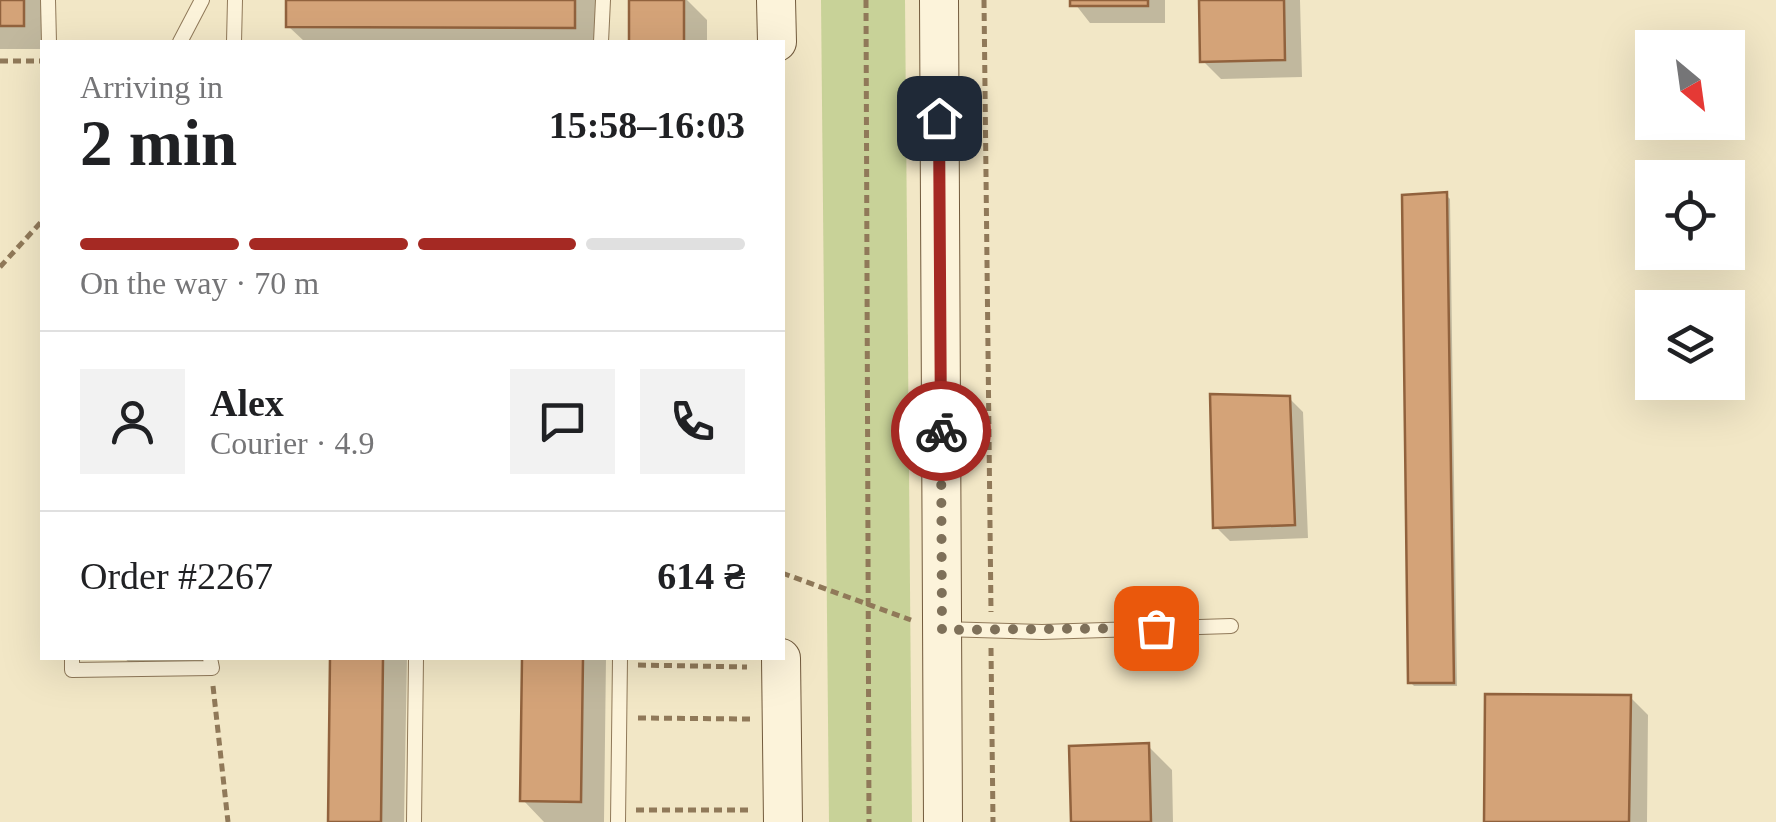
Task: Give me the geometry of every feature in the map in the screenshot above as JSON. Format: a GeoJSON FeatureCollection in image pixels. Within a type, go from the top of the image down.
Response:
{"type":"FeatureCollection","features":[{"type":"Feature","properties":{"kind":"street"},"geometry":{"type":"LineString","coordinates":[[776,0],[777,40]]}},
{"type":"Feature","properties":{"kind":"street"},"geometry":{"type":"LineString","coordinates":[[938,0],[943,822]]}},
{"type":"Feature","properties":{"kind":"street"},"geometry":{"type":"LineString","coordinates":[[766,662],[768,816]]}},
{"type":"Feature","properties":{"kind":"lane"},"geometry":{"type":"LineString","coordinates":[[48,0],[49,40]]}},
{"type":"Feature","properties":{"kind":"lane"},"geometry":{"type":"LineString","coordinates":[[181,40],[202,0]]}},
{"type":"Feature","properties":{"kind":"lane"},"geometry":{"type":"LineString","coordinates":[[234,40],[235,0]]}},
{"type":"Feature","properties":{"kind":"lane"},"geometry":{"type":"LineString","coordinates":[[602,40],[604,0]]}},
{"type":"Feature","properties":{"kind":"lane"},"geometry":{"type":"LineString","coordinates":[[942,630],[1231,626]]}},
{"type":"Feature","properties":{"kind":"lane"},"geometry":{"type":"LineString","coordinates":[[72,660],[72,670],[211,663]]}},
{"type":"Feature","properties":{"kind":"lane"},"geometry":{"type":"LineString","coordinates":[[414,822],[416,660]]}},
{"type":"Feature","properties":{"kind":"lane"},"geometry":{"type":"LineString","coordinates":[[618,816],[620,661]]}},
{"type":"Feature","properties":{"kind":"path"},"geometry":{"type":"LineString","coordinates":[[866,0],[868,822]]}},
{"type":"Feature","properties":{"kind":"path"},"geometry":{"type":"LineString","coordinates":[[984,0],[993,822]]}},
{"type":"Feature","properties":{"kind":"path"},"geometry":{"type":"LineString","coordinates":[[0,62],[40,62]]}},
{"type":"Feature","properties":{"kind":"path"},"geometry":{"type":"LineString","coordinates":[[0,267],[40,223]]}},
{"type":"Feature","properties":{"kind":"path"},"geometry":{"type":"LineString","coordinates":[[785,574],[868,608],[942,630]]}},
{"type":"Feature","properties":{"kind":"path"},"geometry":{"type":"LineString","coordinates":[[620,661],[766,662]]}},
{"type":"Feature","properties":{"kind":"path"},"geometry":{"type":"LineString","coordinates":[[211,663],[228,822]]}},
{"type":"Feature","properties":{"kind":"path"},"geometry":{"type":"LineString","coordinates":[[620,718],[752,720]]}},
{"type":"Feature","properties":{"kind":"path"},"geometry":{"type":"LineString","coordinates":[[618,816],[768,816]]}},
{"type":"Feature","properties":{"kind":"green space"},"geometry":{"type":"Polygon","coordinates":[[[821,0],[905,0],[912,822],[829,822],[821,0]]]}},
{"type":"Feature","properties":{"kind":"building"},"geometry":{"type":"Polygon","coordinates":[[[0,0],[24,0],[24,26],[0,26],[0,0]]]}},
{"type":"Feature","properties":{"kind":"building"},"geometry":{"type":"Polygon","coordinates":[[[286,0],[575,0],[575,28],[286,27],[286,0]]]}},
{"type":"Feature","properties":{"kind":"building"},"geometry":{"type":"Polygon","coordinates":[[[629,0],[684,0],[684,40],[629,40],[629,0]]]}},
{"type":"Feature","properties":{"kind":"building"},"geometry":{"type":"Polygon","coordinates":[[[1070,0],[1148,0],[1148,6],[1070,6],[1070,0]]]}},
{"type":"Feature","properties":{"kind":"building"},"geometry":{"type":"Polygon","coordinates":[[[1199,0],[1284,0],[1285,60],[1200,62],[1199,0]]]}},
{"type":"Feature","properties":{"kind":"building"},"geometry":{"type":"Polygon","coordinates":[[[1447,192],[1454,683],[1408,683],[1402,195],[1447,192]]]}},
{"type":"Feature","properties":{"kind":"building"},"geometry":{"type":"Polygon","coordinates":[[[1210,394],[1290,396],[1295,525],[1213,528],[1210,394]]]}},
{"type":"Feature","properties":{"kind":"building"},"geometry":{"type":"Polygon","coordinates":[[[330,660],[383,660],[381,822],[328,822],[330,660]]]}},
{"type":"Feature","properties":{"kind":"building"},"geometry":{"type":"Polygon","coordinates":[[[522,660],[583,660],[581,802],[520,801],[522,660]]]}},
{"type":"Feature","properties":{"kind":"building"},"geometry":{"type":"Polygon","coordinates":[[[1485,694],[1631,695],[1629,822],[1484,822],[1485,694]]]}},
{"type":"Feature","properties":{"kind":"building"},"geometry":{"type":"Polygon","coordinates":[[[1149,743],[1151,822],[1071,822],[1069,746],[1149,743]]]}},
{"type":"Feature","properties":{"kind":"way so far"},"geometry":{"type":"LineString","coordinates":[[941,431],[942,630],[1156,628]]}},
{"type":"Feature","properties":{"kind":"route"},"geometry":{"type":"LineString","coordinates":[[939,118],[941,431]]}}]}
